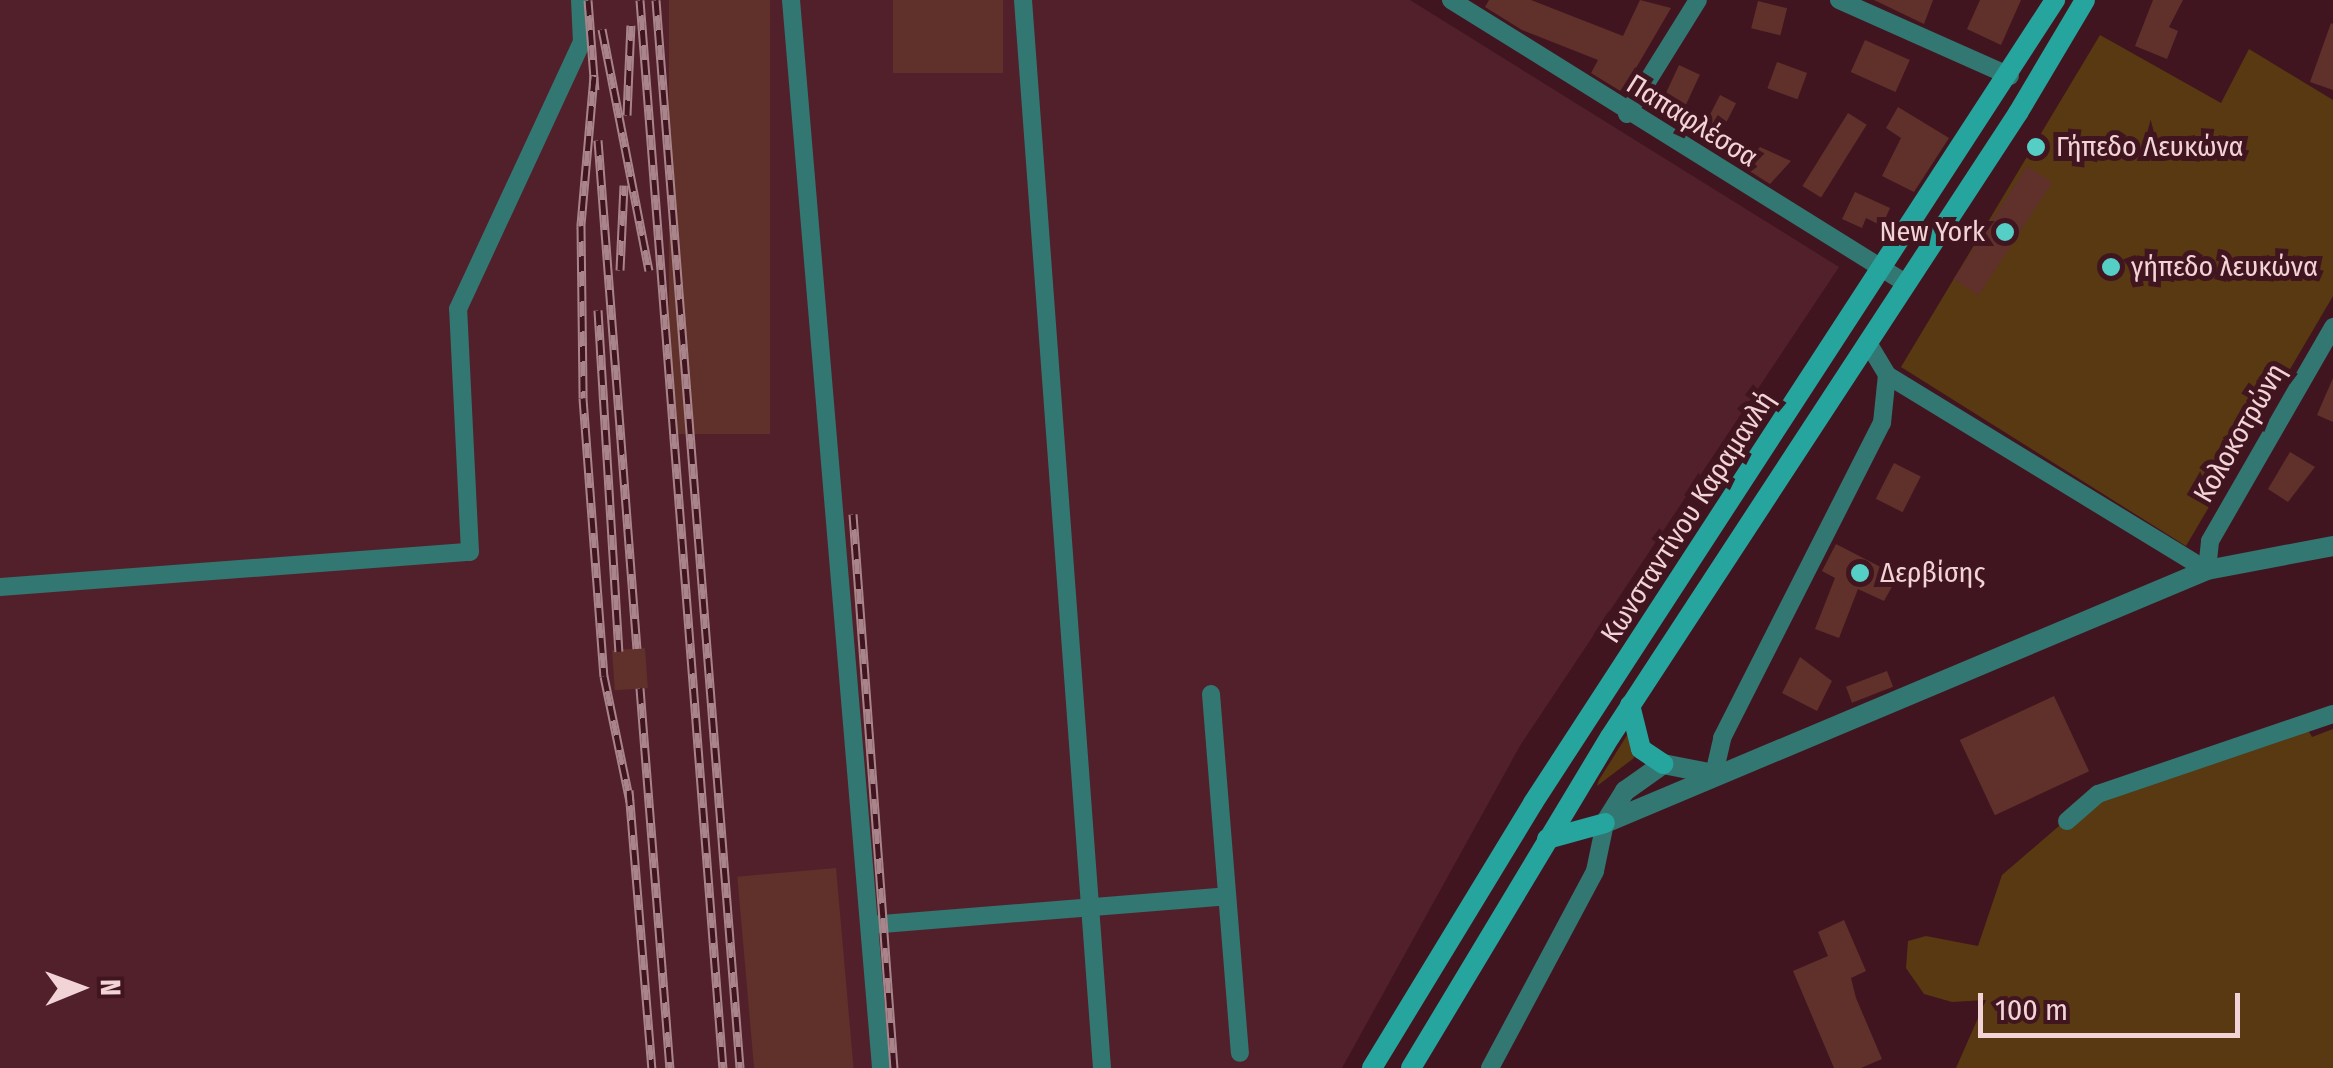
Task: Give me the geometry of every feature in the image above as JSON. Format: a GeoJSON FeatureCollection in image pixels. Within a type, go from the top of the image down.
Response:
{"type":"FeatureCollection","features":[{"type":"Feature","properties":{"kind":"main road","name":"Κωνσταντίνου Καραμανλή"},"geometry":{"type":"LineString","coordinates":[[1372,1068],[1533,803],[2010,76],[2055,0]]}},
{"type":"Feature","properties":{"kind":"main road","name":"Κωνσταντίνου Καραμανλή"},"geometry":{"type":"LineString","coordinates":[[1411,1068],[1630,705],[1907,284],[2085,0]]}},
{"type":"Feature","properties":{"kind":"main road"},"geometry":{"type":"LineString","coordinates":[[1630,705],[1642,749],[1663,764]]}},
{"type":"Feature","properties":{"kind":"main road"},"geometry":{"type":"LineString","coordinates":[[1547,839],[1605,823]]}},
{"type":"Feature","properties":{"kind":"street"},"geometry":{"type":"LineString","coordinates":[[0,587],[470,552],[458,309],[582,42],[580,0]]}},
{"type":"Feature","properties":{"kind":"street"},"geometry":{"type":"LineString","coordinates":[[791,0],[881,1068]]}},
{"type":"Feature","properties":{"kind":"street"},"geometry":{"type":"LineString","coordinates":[[1023,0],[1102,1068]]}},
{"type":"Feature","properties":{"kind":"street","name":"Παπαφλέσσα"},"geometry":{"type":"LineString","coordinates":[[1450,0],[1627,114],[1907,284]]}},
{"type":"Feature","properties":{"kind":"street"},"geometry":{"type":"LineString","coordinates":[[1627,114],[1698,0]]}},
{"type":"Feature","properties":{"kind":"street"},"geometry":{"type":"LineString","coordinates":[[1839,0],[2010,76]]}},
{"type":"Feature","properties":{"kind":"street","name":"Κολοκοτρώνη"},"geometry":{"type":"LineString","coordinates":[[2207,570],[2210,541],[2333,327]]}},
{"type":"Feature","properties":{"kind":"street"},"geometry":{"type":"LineString","coordinates":[[1868,344],[1887,375],[2207,570]]}},
{"type":"Feature","properties":{"kind":"street"},"geometry":{"type":"LineString","coordinates":[[1714,774],[1722,738],[1882,422],[1887,375]]}},
{"type":"Feature","properties":{"kind":"street"},"geometry":{"type":"LineString","coordinates":[[1605,823],[2207,570],[2333,546]]}},
{"type":"Feature","properties":{"kind":"street"},"geometry":{"type":"LineString","coordinates":[[1211,694],[1240,1053]]}},
{"type":"Feature","properties":{"kind":"street"},"geometry":{"type":"LineString","coordinates":[[2067,820],[2098,794],[2333,714]]}},
{"type":"Feature","properties":{"kind":"street"},"geometry":{"type":"LineString","coordinates":[[1490,1068],[1595,871],[1605,823],[1625,791],[1663,764],[1714,774]]}},
{"type":"Feature","properties":{"kind":"street"},"geometry":{"type":"LineString","coordinates":[[870,925],[1227,896]]}},
{"type":"Feature","properties":{"kind":"shaded area"},"geometry":{"type":"Polygon","coordinates":[[[0,0],[1410,0],[1839,267],[1521,744],[1342,1068],[0,1068],[0,0]]]}},
{"type":"Feature","properties":{"kind":"shaded area"},"geometry":{"type":"Polygon","coordinates":[[[2100,35],[2221,103],[2249,49],[2333,100],[2333,296],[2186,546],[1901,367],[2100,35]]]}},
{"type":"Feature","properties":{"kind":"shaded area"},"geometry":{"type":"Polygon","coordinates":[[[2306,726],[2312,737],[2333,729],[2333,1068],[1956,1068],[1986,1000],[1952,1002],[1924,994],[1906,968],[1908,941],[1926,936],[1978,946],[2002,875],[2088,801],[2306,726]]]}},
{"type":"Feature","properties":{"kind":"shaded area"},"geometry":{"type":"Polygon","coordinates":[[[1629,732],[1634,758],[1597,786],[1599,780],[1629,732]]]}},
{"type":"Feature","properties":{"kind":"building"},"geometry":{"type":"Polygon","coordinates":[[[669,0],[770,0],[770,434],[669,434],[669,0]]]}},
{"type":"Feature","properties":{"kind":"building"},"geometry":{"type":"Polygon","coordinates":[[[893,0],[1003,0],[1003,73],[893,73],[893,0]]]}},
{"type":"Feature","properties":{"kind":"building"},"geometry":{"type":"Polygon","coordinates":[[[1489,0],[1531,0],[1623,36],[1640,0],[1671,8],[1622,92],[1591,73],[1598,60],[1522,30],[1485,7],[1489,0]]]}},
{"type":"Feature","properties":{"kind":"building"},"geometry":{"type":"Polygon","coordinates":[[[1874,0],[1933,0],[1924,24],[1874,0]]]}},
{"type":"Feature","properties":{"kind":"building"},"geometry":{"type":"Polygon","coordinates":[[[1980,0],[2021,0],[2001,45],[1967,29],[1980,0]]]}},
{"type":"Feature","properties":{"kind":"building"},"geometry":{"type":"Polygon","coordinates":[[[2153,0],[2183,0],[2169,27],[2178,31],[2167,59],[2135,46],[2153,0]]]}},
{"type":"Feature","properties":{"kind":"building"},"geometry":{"type":"Polygon","coordinates":[[[1758,1],[1787,8],[1780,35],[1751,28],[1758,1]]]}},
{"type":"Feature","properties":{"kind":"building"},"geometry":{"type":"Polygon","coordinates":[[[2333,24],[2333,90],[2310,82],[2333,24]]]}},
{"type":"Feature","properties":{"kind":"building"},"geometry":{"type":"Polygon","coordinates":[[[1865,40],[1910,60],[1896,92],[1851,72],[1865,40]]]}},
{"type":"Feature","properties":{"kind":"building"},"geometry":{"type":"Polygon","coordinates":[[[1777,62],[1807,73],[1797,99],[1767,88],[1777,62]]]}},
{"type":"Feature","properties":{"kind":"building"},"geometry":{"type":"Polygon","coordinates":[[[1679,65],[1700,75],[1683,112],[1662,102],[1679,65]]]}},
{"type":"Feature","properties":{"kind":"building"},"geometry":{"type":"Polygon","coordinates":[[[1720,95],[1736,103],[1714,147],[1698,139],[1720,95]]]}},
{"type":"Feature","properties":{"kind":"building"},"geometry":{"type":"Polygon","coordinates":[[[1898,107],[1949,138],[1914,192],[1882,176],[1901,138],[1886,128],[1898,107]]]}},
{"type":"Feature","properties":{"kind":"building"},"geometry":{"type":"Polygon","coordinates":[[[1848,113],[1867,125],[1821,198],[1802,186],[1848,113]]]}},
{"type":"Feature","properties":{"kind":"building"},"geometry":{"type":"Polygon","coordinates":[[[1760,147],[1791,161],[1770,184],[1743,167],[1760,147]]]}},
{"type":"Feature","properties":{"kind":"building","name":"New York"},"geometry":{"type":"Polygon","coordinates":[[[2027,166],[2052,182],[1979,296],[1953,279],[2027,166]]]}},
{"type":"Feature","properties":{"kind":"building"},"geometry":{"type":"Polygon","coordinates":[[[1855,192],[1890,208],[1882,226],[1866,218],[1862,228],[1842,219],[1855,192]]]}},
{"type":"Feature","properties":{"kind":"building"},"geometry":{"type":"Polygon","coordinates":[[[2333,378],[2333,422],[2317,415],[2333,378]]]}},
{"type":"Feature","properties":{"kind":"building"},"geometry":{"type":"Polygon","coordinates":[[[2290,452],[2315,467],[2288,502],[2268,489],[2290,452]]]}},
{"type":"Feature","properties":{"kind":"building"},"geometry":{"type":"Polygon","coordinates":[[[1894,463],[1921,477],[1903,512],[1876,499],[1894,463]]]}},
{"type":"Feature","properties":{"kind":"building"},"geometry":{"type":"Polygon","coordinates":[[[1836,544],[1898,576],[1884,601],[1858,589],[1839,638],[1815,629],[1835,578],[1822,571],[1836,544]]]}},
{"type":"Feature","properties":{"kind":"building"},"geometry":{"type":"Polygon","coordinates":[[[645,648],[648,688],[615,690],[612,650],[645,648]]]}},
{"type":"Feature","properties":{"kind":"building"},"geometry":{"type":"Polygon","coordinates":[[[1800,657],[1832,681],[1817,711],[1782,693],[1800,657]]]}},
{"type":"Feature","properties":{"kind":"building"},"geometry":{"type":"Polygon","coordinates":[[[1887,671],[1893,687],[1852,703],[1846,687],[1887,671]]]}},
{"type":"Feature","properties":{"kind":"building"},"geometry":{"type":"Polygon","coordinates":[[[2054,696],[2089,771],[1995,815],[1960,740],[2054,696]]]}},
{"type":"Feature","properties":{"kind":"building"},"geometry":{"type":"Polygon","coordinates":[[[836,868],[853,1068],[754,1068],[737,877],[836,868]]]}},
{"type":"Feature","properties":{"kind":"building"},"geometry":{"type":"Polygon","coordinates":[[[1844,920],[1866,971],[1851,978],[1856,998],[1882,1059],[1861,1068],[1834,1068],[1793,971],[1828,956],[1818,932],[1844,920]]]}},
{"type":"Feature","properties":{"kind":"railway"},"geometry":{"type":"LineString","coordinates":[[588,0],[595,90]]}},
{"type":"Feature","properties":{"kind":"railway"},"geometry":{"type":"LineString","coordinates":[[640,0],[723,1068]]}},
{"type":"Feature","properties":{"kind":"railway"},"geometry":{"type":"LineString","coordinates":[[656,0],[740,1068]]}},
{"type":"Feature","properties":{"kind":"railway"},"geometry":{"type":"LineString","coordinates":[[627,115],[631,25]]}},
{"type":"Feature","properties":{"kind":"railway"},"geometry":{"type":"LineString","coordinates":[[602,29],[649,270]]}},
{"type":"Feature","properties":{"kind":"railway"},"geometry":{"type":"LineString","coordinates":[[594,76],[581,226],[583,398],[604,676],[630,801]]}},
{"type":"Feature","properties":{"kind":"railway"},"geometry":{"type":"LineString","coordinates":[[598,140],[637,649]]}},
{"type":"Feature","properties":{"kind":"railway"},"geometry":{"type":"LineString","coordinates":[[620,270],[624,185]]}},
{"type":"Feature","properties":{"kind":"railway"},"geometry":{"type":"LineString","coordinates":[[598,310],[619,651]]}},
{"type":"Feature","properties":{"kind":"railway"},"geometry":{"type":"LineString","coordinates":[[853,514],[894,1068]]}},
{"type":"Feature","properties":{"kind":"railway"},"geometry":{"type":"LineString","coordinates":[[640,688],[670,1068]]}},
{"type":"Feature","properties":{"kind":"railway"},"geometry":{"type":"LineString","coordinates":[[629,790],[652,1068]]}},
{"type":"Feature","properties":{"kind":"place","name":"Γήπεδο Λευκώνα"},"geometry":{"type":"Point","coordinates":[2036,147]}},
{"type":"Feature","properties":{"kind":"place","name":"New York"},"geometry":{"type":"Point","coordinates":[2005,232]}},
{"type":"Feature","properties":{"kind":"place","name":"γήπεδο λευκώνα"},"geometry":{"type":"Point","coordinates":[2111,267]}},
{"type":"Feature","properties":{"kind":"place","name":"Δερβίσης"},"geometry":{"type":"Point","coordinates":[1860,573]}}]}
